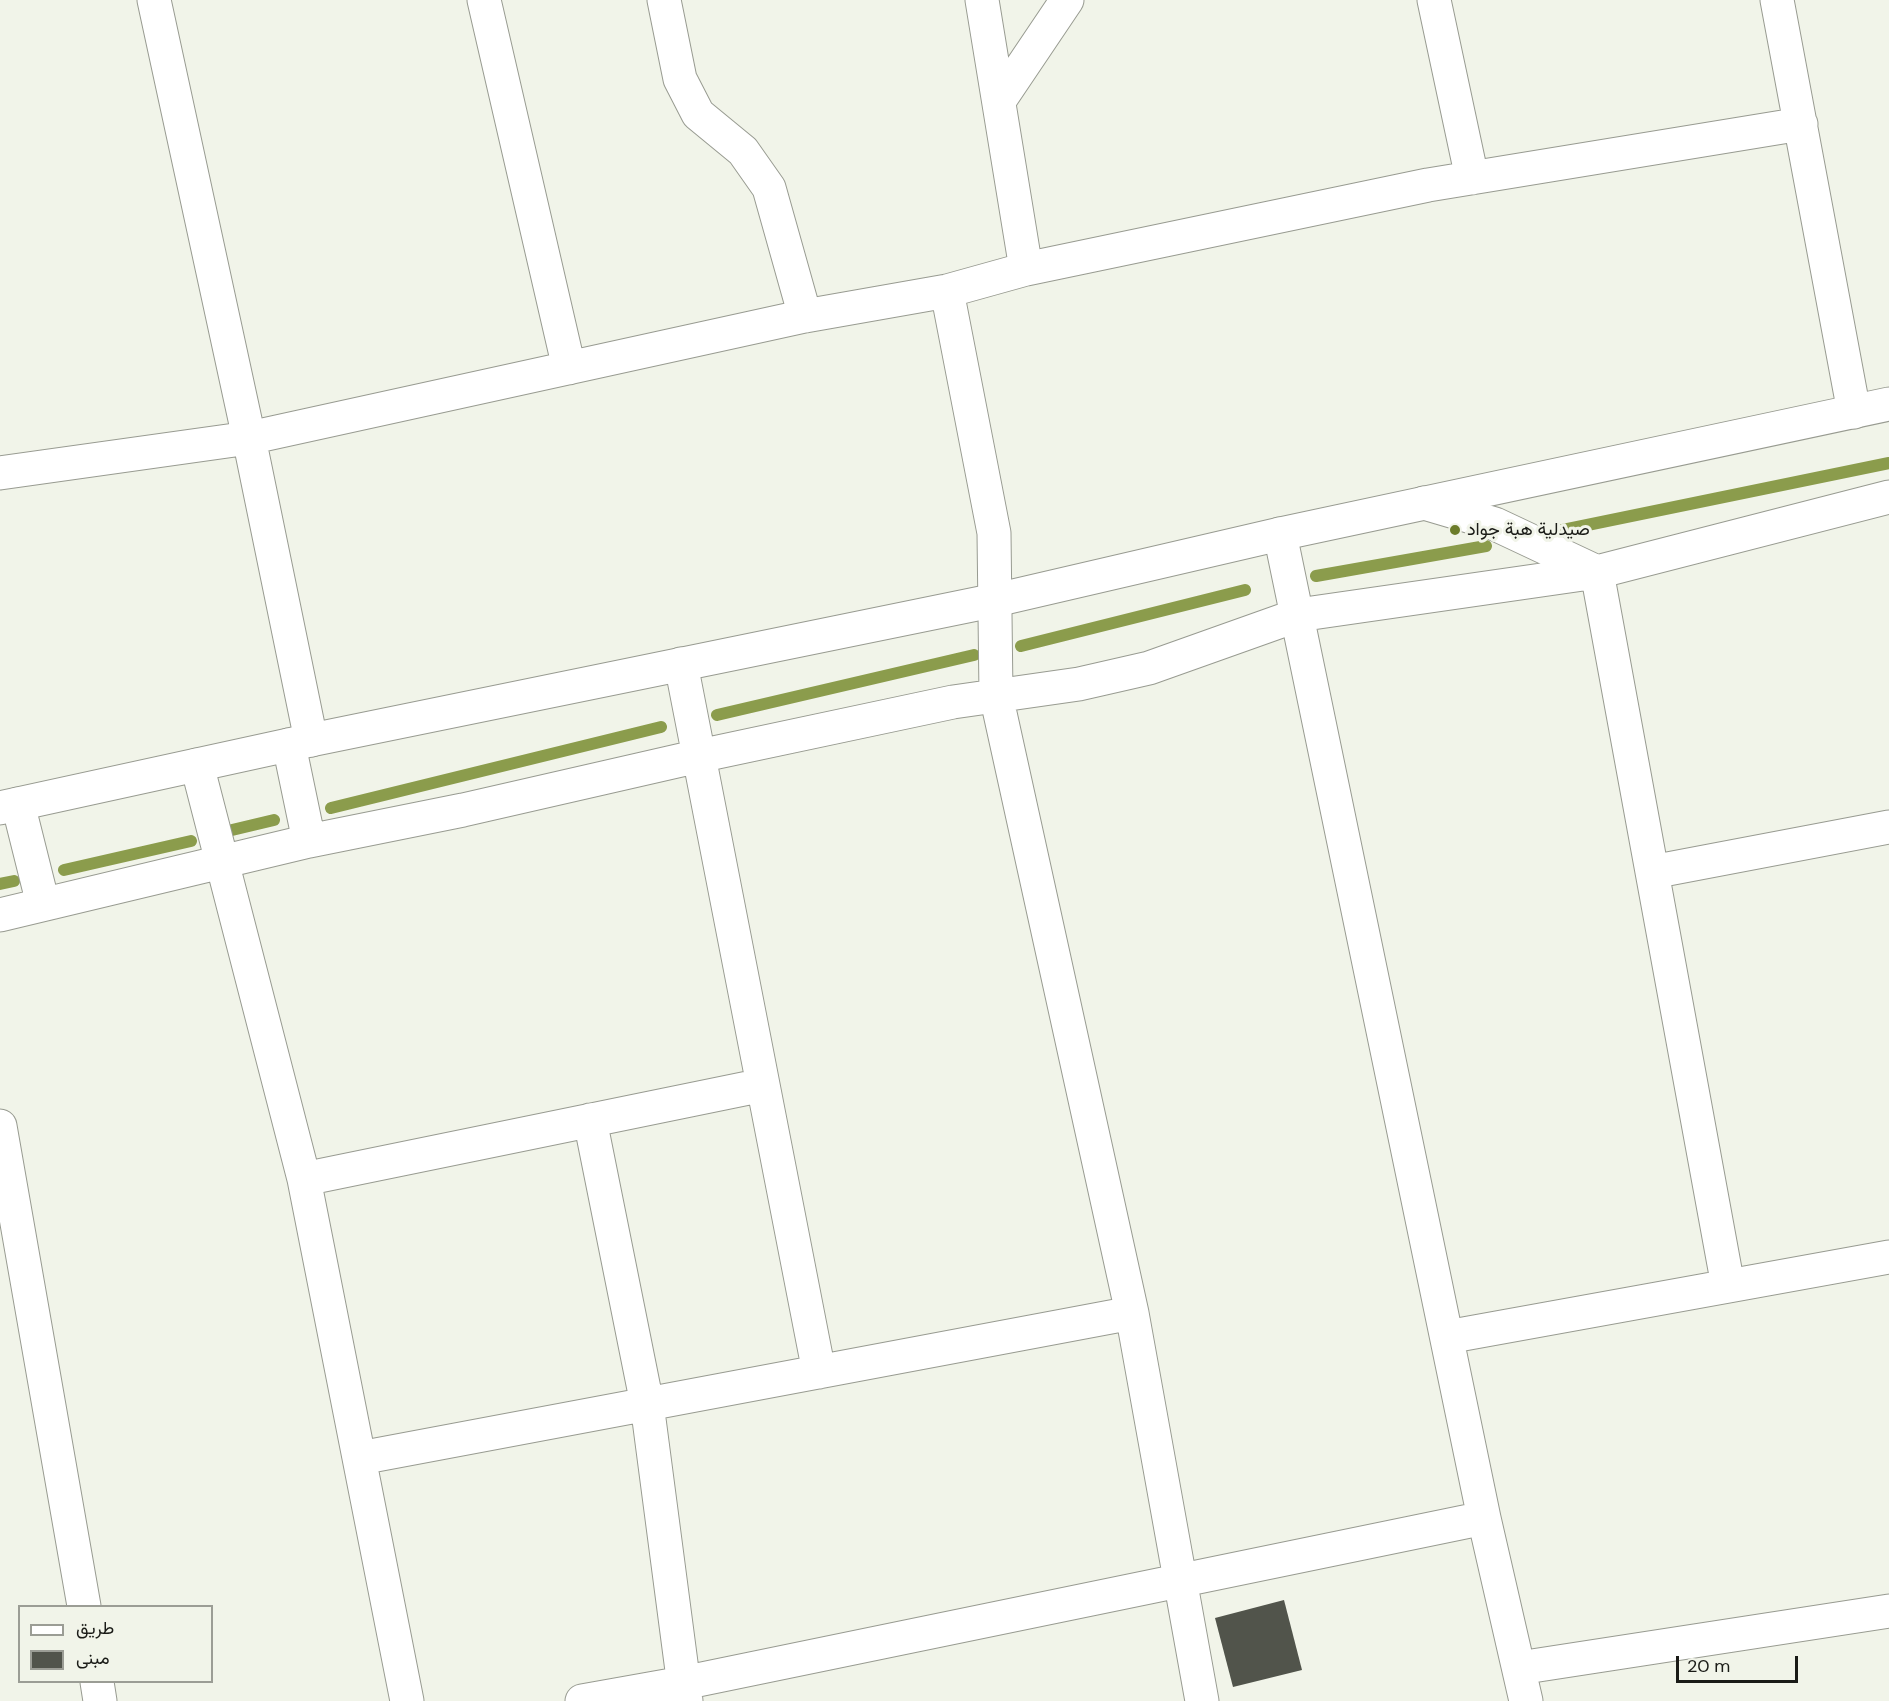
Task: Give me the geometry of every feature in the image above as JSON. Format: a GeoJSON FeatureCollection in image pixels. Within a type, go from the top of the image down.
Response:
{"type":"FeatureCollection","features":[{"type":"Feature","properties":{"kind":"street"},"geometry":{"type":"LineString","coordinates":[[153,0],[249,438],[300,743],[309,841]]}},
{"type":"Feature","properties":{"kind":"street"},"geometry":{"type":"LineString","coordinates":[[484,0],[569,368]]}},
{"type":"Feature","properties":{"kind":"street"},"geometry":{"type":"LineString","coordinates":[[664,0],[680,79],[698,114],[743,151],[769,188],[806,316]]}},
{"type":"Feature","properties":{"kind":"street"},"geometry":{"type":"LineString","coordinates":[[982,0],[1026,269]]}},
{"type":"Feature","properties":{"kind":"street"},"geometry":{"type":"LineString","coordinates":[[999,102],[1067,0]]}},
{"type":"Feature","properties":{"kind":"street"},"geometry":{"type":"LineString","coordinates":[[1434,0],[1472,178]]}},
{"type":"Feature","properties":{"kind":"street"},"geometry":{"type":"LineString","coordinates":[[1777,0],[1854,411]]}},
{"type":"Feature","properties":{"kind":"street"},"geometry":{"type":"LineString","coordinates":[[0,473],[249,438],[806,316],[947,291],[1026,269],[1472,178],[1801,124]]}},
{"type":"Feature","properties":{"kind":"street"},"geometry":{"type":"LineString","coordinates":[[947,291],[994,533],[996,695],[1132,1313],[1202,1701]]}},
{"type":"Feature","properties":{"kind":"street"},"geometry":{"type":"LineString","coordinates":[[43,904],[9,806],[300,743],[996,600],[1280,534],[1889,404]]}},
{"type":"Feature","properties":{"kind":"street"},"geometry":{"type":"LineString","coordinates":[[0,915],[309,841],[463,810],[699,756],[996,695],[1079,684],[1149,668],[1298,615],[1597,572],[1889,497]]}},
{"type":"Feature","properties":{"kind":"street"},"geometry":{"type":"LineString","coordinates":[[1424,503],[1495,524],[1597,572]]}},
{"type":"Feature","properties":{"kind":"street"},"geometry":{"type":"LineString","coordinates":[[1280,534],[1484,1518],[1526,1701]]}},
{"type":"Feature","properties":{"kind":"street"},"geometry":{"type":"LineString","coordinates":[[1597,572],[1728,1286]]}},
{"type":"Feature","properties":{"kind":"street"},"geometry":{"type":"LineString","coordinates":[[681,664],[819,1372]]}},
{"type":"Feature","properties":{"kind":"street"},"geometry":{"type":"LineString","coordinates":[[197,765],[304,1179],[407,1701]]}},
{"type":"Feature","properties":{"kind":"street"},"geometry":{"type":"LineString","coordinates":[[1652,872],[1889,827]]}},
{"type":"Feature","properties":{"kind":"street"},"geometry":{"type":"LineString","coordinates":[[304,1179],[763,1085]]}},
{"type":"Feature","properties":{"kind":"street"},"geometry":{"type":"LineString","coordinates":[[590,1120],[647,1404],[684,1692]]}},
{"type":"Feature","properties":{"kind":"street"},"geometry":{"type":"LineString","coordinates":[[0,1126],[84,1605]]}},
{"type":"Feature","properties":{"kind":"street"},"geometry":{"type":"LineString","coordinates":[[1447,1337],[1889,1257]]}},
{"type":"Feature","properties":{"kind":"street"},"geometry":{"type":"LineString","coordinates":[[360,1458],[1132,1313]]}},
{"type":"Feature","properties":{"kind":"street"},"geometry":{"type":"LineString","coordinates":[[582,1701],[684,1692],[1180,1582],[1484,1518]]}},
{"type":"Feature","properties":{"kind":"street"},"geometry":{"type":"LineString","coordinates":[[1519,1668],[1889,1611]]}},
{"type":"Feature","properties":{"kind":"street"},"geometry":{"type":"LineString","coordinates":[[97,1683],[100,1701]]}},
{"type":"Feature","properties":{"kind":"building"},"geometry":{"type":"Polygon","coordinates":[[[1284,1600],[1302,1670],[1233,1687],[1215,1618],[1284,1600]]]}},
{"type":"Feature","properties":{"kind":"waterway"},"geometry":{"type":"LineString","coordinates":[[1558,531],[1889,463]]}},
{"type":"Feature","properties":{"kind":"waterway"},"geometry":{"type":"LineString","coordinates":[[1316,576],[1486,546]]}},
{"type":"Feature","properties":{"kind":"waterway"},"geometry":{"type":"LineString","coordinates":[[1021,646],[1245,590]]}},
{"type":"Feature","properties":{"kind":"waterway"},"geometry":{"type":"LineString","coordinates":[[717,715],[974,655]]}},
{"type":"Feature","properties":{"kind":"waterway"},"geometry":{"type":"LineString","coordinates":[[331,808],[661,727]]}},
{"type":"Feature","properties":{"kind":"waterway"},"geometry":{"type":"LineString","coordinates":[[232,830],[274,820]]}},
{"type":"Feature","properties":{"kind":"waterway"},"geometry":{"type":"LineString","coordinates":[[64,870],[191,841]]}},
{"type":"Feature","properties":{"kind":"waterway"},"geometry":{"type":"LineString","coordinates":[[0,884],[14,881]]}},
{"type":"Feature","properties":{"kind":"place","name":"صيدلية هبة جواد"},"geometry":{"type":"Point","coordinates":[1455,530]}}]}
